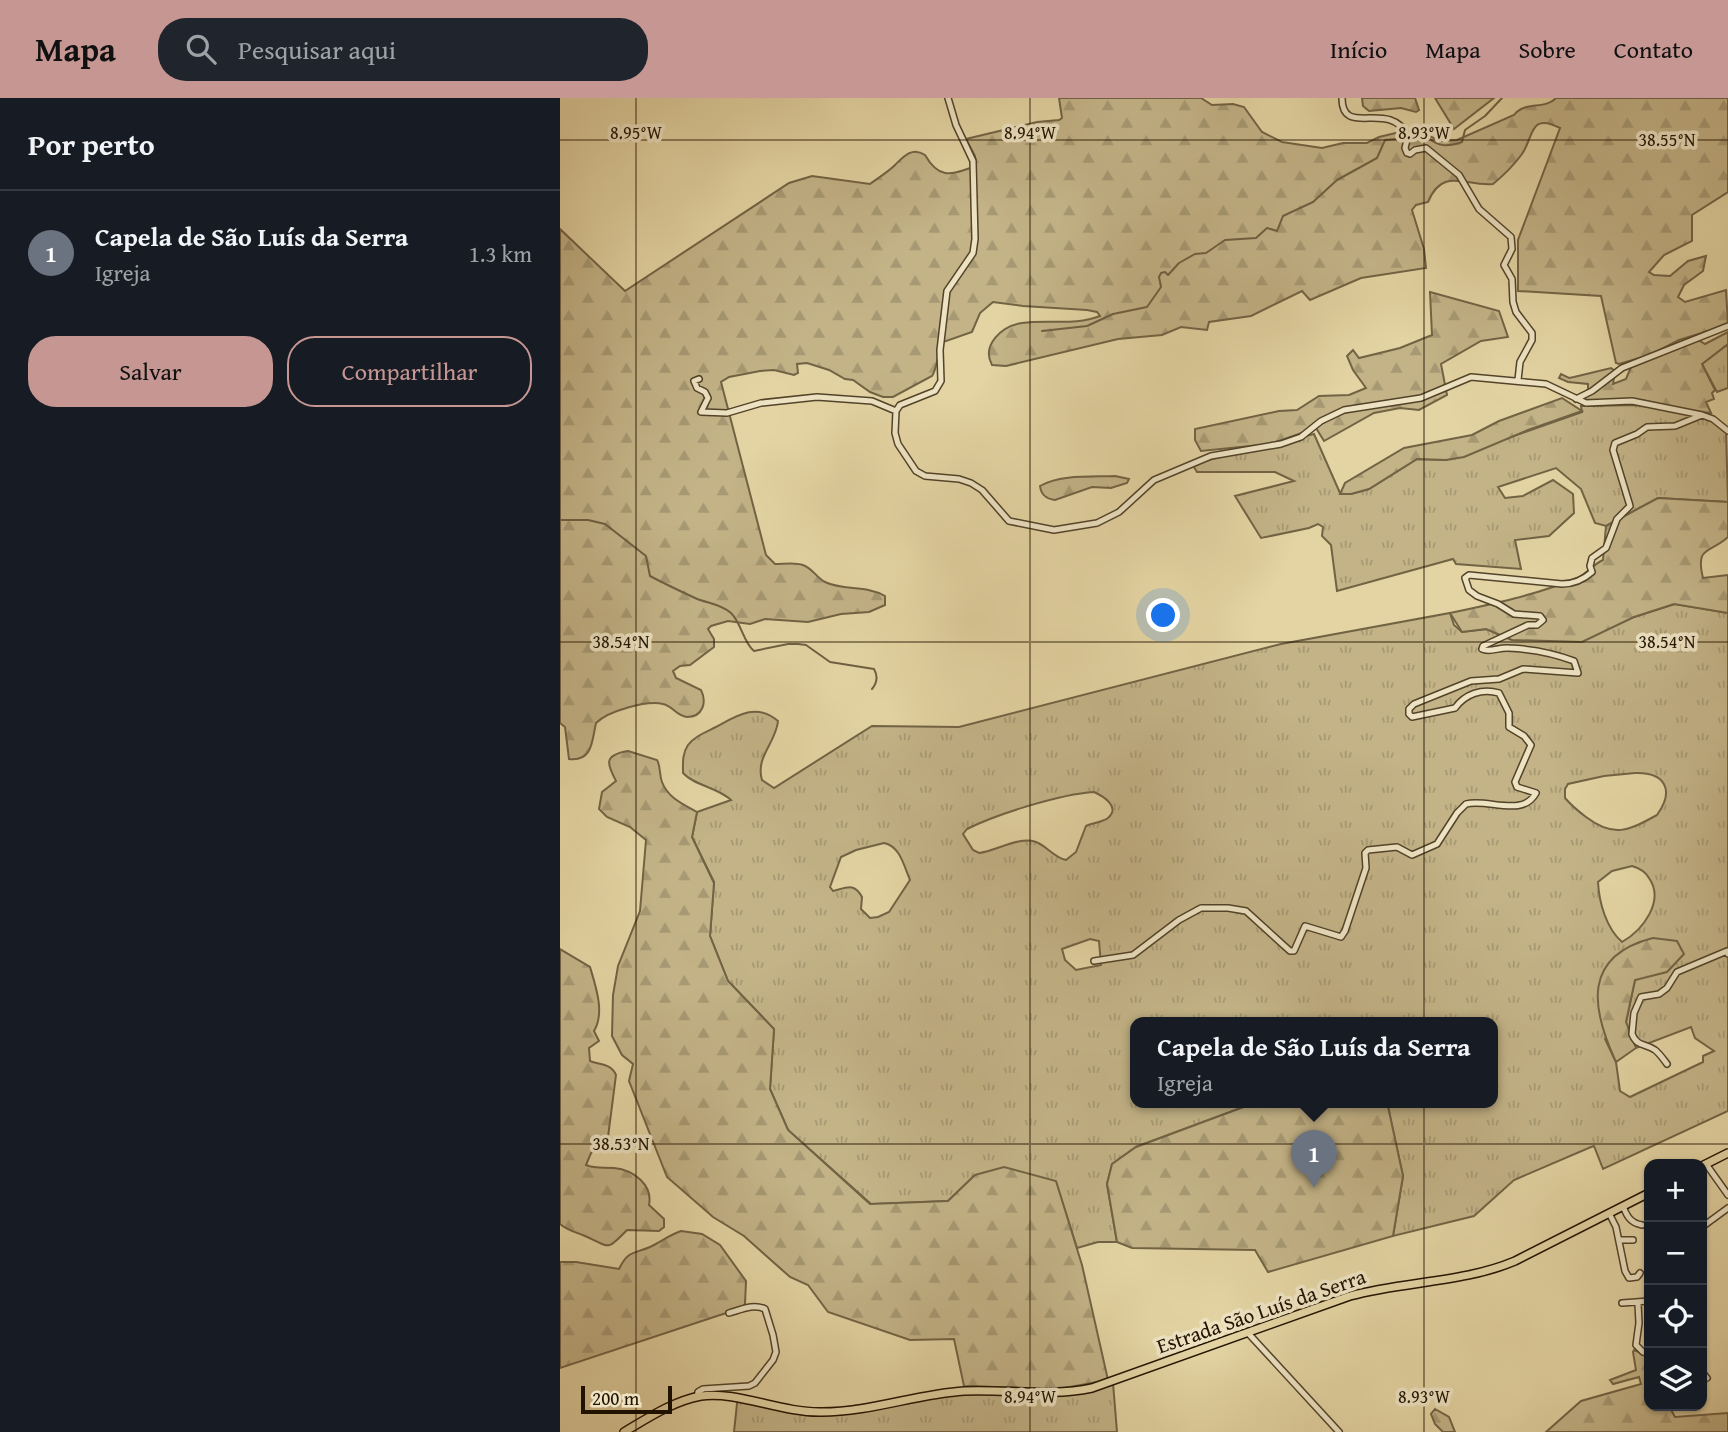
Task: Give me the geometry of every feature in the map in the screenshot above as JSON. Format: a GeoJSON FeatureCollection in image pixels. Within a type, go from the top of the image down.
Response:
{"type":"FeatureCollection","features":[{"type":"Feature","properties":{"kind":"main road"},"geometry":{"type":"LineString","coordinates":[[1707,1164],[1728,1153]]}},
{"type":"Feature","properties":{"kind":"main road","name":"Estrada São Luís da Serra"},"geometry":{"type":"LineString","coordinates":[[697,1397],[726,1396],[785,1410],[821,1412],[960,1392],[1078,1391],[1115,1381],[1360,1293],[1492,1270],[1644,1196]]}},
{"type":"Feature","properties":{"kind":"main road"},"geometry":{"type":"LineString","coordinates":[[624,1432],[675,1404],[697,1397]]}},
{"type":"Feature","properties":{"kind":"street"},"geometry":{"type":"LineString","coordinates":[[948,98],[956,125],[973,161],[975,239],[972,253],[947,290],[941,332],[939,387],[908,400],[896,411],[894,433],[916,471],[971,483],[982,490],[1009,521],[1038,528],[1068,530],[1108,519],[1154,481],[1210,456],[1266,447],[1301,437],[1321,421],[1345,410],[1421,398],[1471,377],[1546,384],[1586,403],[1632,401],[1702,415],[1713,419],[1728,431]]}},
{"type":"Feature","properties":{"kind":"street"},"geometry":{"type":"LineString","coordinates":[[1342,98],[1342,107],[1347,115],[1386,113],[1395,118],[1408,136],[1406,153],[1426,148],[1431,152],[1459,175],[1479,209],[1511,237],[1512,250],[1504,265],[1512,279],[1516,312],[1532,333],[1532,340],[1520,362],[1518,380]]}},
{"type":"Feature","properties":{"kind":"street"},"geometry":{"type":"LineString","coordinates":[[1576,399],[1592,391],[1622,368],[1728,326]]}},
{"type":"Feature","properties":{"kind":"street"},"geometry":{"type":"LineString","coordinates":[[699,379],[694,381],[697,388],[705,392],[708,398],[701,412],[727,413],[761,403],[817,397],[873,401],[896,411]]}},
{"type":"Feature","properties":{"kind":"street"},"geometry":{"type":"LineString","coordinates":[[1094,961],[1133,955],[1150,939],[1201,908],[1246,911],[1290,951],[1294,951],[1305,926],[1340,937],[1345,931],[1366,868],[1365,853],[1368,850],[1397,847],[1412,855],[1437,844],[1466,804],[1488,802],[1513,806],[1531,801],[1536,793],[1517,787],[1515,782],[1531,745],[1524,736],[1509,727],[1508,713],[1499,693],[1480,692],[1461,700],[1455,708],[1412,716],[1409,713],[1414,704],[1471,681],[1499,679],[1523,669],[1533,668],[1578,673],[1574,661],[1560,655],[1505,647],[1486,652],[1482,649],[1483,646],[1528,625],[1537,625],[1543,620],[1540,617],[1514,614],[1477,596],[1469,590],[1465,578],[1469,575],[1574,584],[1589,575],[1592,572],[1592,558],[1606,548],[1617,519],[1630,506],[1613,450],[1615,443],[1637,435],[1647,427],[1675,426],[1702,415]]}},
{"type":"Feature","properties":{"kind":"street"},"geometry":{"type":"LineString","coordinates":[[1668,1064],[1656,1051],[1646,1045],[1636,1044],[1634,1040],[1632,1034],[1637,1001],[1641,997],[1659,994],[1667,988],[1677,972],[1727,951],[1728,954]]}},
{"type":"Feature","properties":{"kind":"street"},"geometry":{"type":"LineString","coordinates":[[1707,1169],[1728,1195]]}},
{"type":"Feature","properties":{"kind":"street"},"geometry":{"type":"LineString","coordinates":[[1623,1206],[1627,1217],[1643,1226]]}},
{"type":"Feature","properties":{"kind":"street"},"geometry":{"type":"LineString","coordinates":[[1707,1223],[1728,1208]]}},
{"type":"Feature","properties":{"kind":"street"},"geometry":{"type":"LineString","coordinates":[[1609,1213],[1616,1227],[1625,1271],[1629,1278],[1637,1277],[1640,1273]]}},
{"type":"Feature","properties":{"kind":"street"},"geometry":{"type":"LineString","coordinates":[[1619,1240],[1633,1240]]}},
{"type":"Feature","properties":{"kind":"street"},"geometry":{"type":"LineString","coordinates":[[1622,1303],[1644,1302]]}},
{"type":"Feature","properties":{"kind":"street"},"geometry":{"type":"LineString","coordinates":[[1638,1304],[1636,1345],[1644,1352]]}},
{"type":"Feature","properties":{"kind":"street"},"geometry":{"type":"LineString","coordinates":[[697,1397],[700,1390],[749,1386],[755,1383],[773,1360],[775,1344],[765,1308],[751,1307],[729,1314]]}},
{"type":"Feature","properties":{"kind":"street"},"geometry":{"type":"LineString","coordinates":[[1248,1333],[1339,1432]]}},
{"type":"Feature","properties":{"kind":"green space"},"geometry":{"type":"Polygon","coordinates":[[[1059,98],[1201,98],[1212,105],[1233,104],[1244,107],[1262,132],[1282,142],[1322,148],[1343,143],[1367,143],[1400,132],[1421,132],[1440,141],[1457,140],[1514,115],[1523,108],[1546,104],[1556,98],[1728,98],[1728,192],[1692,215],[1692,241],[1664,255],[1649,272],[1670,276],[1688,261],[1706,256],[1703,271],[1684,285],[1678,297],[1685,302],[1726,290],[1728,325],[1679,340],[1650,355],[1619,364],[1616,363],[1601,296],[1518,291],[1518,240],[1560,128],[1543,123],[1534,129],[1519,158],[1493,184],[1448,181],[1434,191],[1428,202],[1416,205],[1412,210],[1424,249],[1426,268],[1361,278],[1310,300],[1302,291],[1251,316],[1209,322],[1207,330],[1181,327],[1162,335],[1118,339],[1006,366],[992,365],[989,350],[995,338],[1007,328],[1022,323],[1071,322],[1100,316],[1097,312],[1087,310],[993,302],[980,313],[972,332],[943,342],[932,376],[893,397],[883,397],[870,392],[853,380],[807,363],[797,364],[798,373],[794,375],[774,370],[729,377],[721,382],[766,555],[775,564],[806,566],[832,585],[878,593],[885,596],[885,605],[869,612],[841,614],[808,622],[765,619],[750,624],[728,621],[711,626],[708,629],[714,639],[714,647],[690,665],[680,666],[673,671],[676,678],[701,690],[703,704],[700,712],[687,717],[666,705],[656,703],[618,711],[596,723],[592,743],[583,757],[569,759],[565,727],[560,723],[560,229],[625,291],[789,183],[812,176],[870,184],[912,152],[925,155],[941,172],[953,173],[976,166],[975,156],[966,139],[1037,122],[1059,120],[1062,118],[1059,98]]]}},
{"type":"Feature","properties":{"kind":"green space"},"geometry":{"type":"Polygon","coordinates":[[[1362,98],[1415,98],[1419,110],[1416,112],[1401,108],[1369,111],[1363,106],[1362,98]]]}},
{"type":"Feature","properties":{"kind":"green space"},"geometry":{"type":"Polygon","coordinates":[[[1435,98],[1494,98],[1454,129],[1435,98]]]}},
{"type":"Feature","properties":{"kind":"green space"},"geometry":{"type":"Polygon","coordinates":[[[1430,292],[1499,311],[1508,337],[1481,341],[1441,364],[1447,395],[1419,410],[1400,408],[1374,413],[1324,441],[1316,428],[1270,444],[1201,451],[1195,440],[1195,429],[1279,411],[1297,410],[1319,396],[1349,395],[1366,388],[1347,356],[1353,350],[1359,358],[1400,348],[1432,335],[1430,292]]]}},
{"type":"Feature","properties":{"kind":"green space"},"geometry":{"type":"Polygon","coordinates":[[[1728,332],[1728,344],[1702,364],[1715,390],[1712,393],[1714,399],[1706,402],[1711,413],[1678,409],[1642,400],[1586,400],[1584,394],[1588,384],[1559,378],[1561,374],[1569,378],[1611,368],[1615,371],[1613,384],[1626,379],[1631,367],[1697,339],[1705,344],[1728,332]]]}},
{"type":"Feature","properties":{"kind":"green space"},"geometry":{"type":"Polygon","coordinates":[[[1728,344],[1728,388],[1717,392],[1702,364],[1728,344]]]}},
{"type":"Feature","properties":{"kind":"green space"},"geometry":{"type":"Polygon","coordinates":[[[1562,398],[1582,411],[1464,457],[1446,460],[1417,459],[1369,489],[1340,494],[1345,483],[1404,448],[1472,435],[1499,421],[1562,398]]]}},
{"type":"Feature","properties":{"kind":"green space"},"geometry":{"type":"Polygon","coordinates":[[[1642,405],[1711,419],[1726,431],[1728,502],[1658,498],[1606,526],[1595,523],[1581,489],[1556,468],[1498,487],[1505,498],[1523,496],[1553,480],[1573,494],[1574,513],[1549,536],[1515,540],[1521,569],[1456,564],[1453,559],[1337,591],[1331,545],[1322,536],[1323,527],[1318,524],[1261,538],[1235,496],[1294,481],[1275,472],[1197,472],[1192,464],[1314,434],[1340,493],[1351,494],[1369,489],[1417,459],[1446,460],[1582,412],[1581,406],[1642,405]]]}},
{"type":"Feature","properties":{"kind":"green space"},"geometry":{"type":"Polygon","coordinates":[[[1115,476],[1129,479],[1127,483],[1111,488],[1092,487],[1055,500],[1049,499],[1041,492],[1040,486],[1057,480],[1115,476]]]}},
{"type":"Feature","properties":{"kind":"green space"},"geometry":{"type":"Polygon","coordinates":[[[1658,498],[1728,502],[1728,537],[1706,551],[1701,567],[1703,578],[1728,575],[1728,613],[1674,604],[1634,617],[1582,642],[1512,640],[1486,629],[1462,632],[1450,613],[1530,594],[1581,576],[1603,560],[1606,526],[1658,498]]]}},
{"type":"Feature","properties":{"kind":"green space"},"geometry":{"type":"Polygon","coordinates":[[[1675,604],[1728,613],[1728,1111],[1603,1169],[1594,1146],[1591,1147],[1514,1180],[1474,1216],[1393,1236],[1403,1176],[1388,1108],[1498,1108],[1498,1017],[1130,1017],[1130,1108],[1241,1108],[1136,1147],[1112,1164],[1107,1184],[1117,1242],[1098,1242],[1077,1248],[1056,1182],[975,1175],[948,1201],[871,1204],[788,1130],[770,1089],[774,1029],[728,981],[710,936],[714,882],[692,837],[697,812],[731,800],[683,773],[685,752],[697,737],[746,713],[762,712],[770,715],[778,721],[763,757],[761,772],[762,780],[774,788],[872,726],[959,727],[1281,644],[1450,613],[1454,625],[1462,632],[1487,629],[1512,640],[1634,617],[1675,604]],[[1645,773],[1568,784],[1565,798],[1577,810],[1605,828],[1621,830],[1638,825],[1657,815],[1666,790],[1660,779],[1645,773]],[[1094,792],[995,817],[967,829],[963,834],[973,850],[979,853],[1015,842],[1029,841],[1040,844],[1066,860],[1076,852],[1086,826],[1106,819],[1113,810],[1109,802],[1094,792]],[[884,843],[841,857],[830,887],[833,891],[849,887],[856,889],[862,897],[861,909],[870,918],[878,917],[889,912],[910,880],[901,857],[889,845],[884,843]],[[1632,866],[1612,871],[1598,882],[1608,922],[1622,942],[1644,923],[1653,905],[1653,887],[1649,878],[1642,870],[1632,866]],[[1653,938],[1605,1039],[1616,1062],[1620,1091],[1630,1097],[1703,1062],[1703,1056],[1714,1051],[1695,1038],[1691,1027],[1636,1048],[1626,1022],[1635,980],[1646,976],[1653,938]],[[1090,939],[1062,949],[1065,960],[1076,970],[1101,965],[1099,941],[1090,939]]]}},
{"type":"Feature","properties":{"kind":"green space"},"geometry":{"type":"Polygon","coordinates":[[[628,751],[657,760],[662,782],[668,792],[697,812],[692,837],[714,883],[710,936],[728,981],[774,1029],[770,1089],[788,1130],[870,1204],[948,1201],[975,1175],[1004,1167],[1056,1181],[1082,1265],[1108,1380],[1059,1389],[964,1386],[954,1339],[910,1340],[828,1312],[808,1285],[790,1277],[744,1236],[713,1217],[667,1177],[629,1081],[633,1064],[622,1055],[612,1036],[613,995],[618,966],[640,911],[646,840],[630,827],[607,817],[599,809],[602,792],[616,781],[609,761],[614,755],[628,751]]]}},
{"type":"Feature","properties":{"kind":"green space"},"geometry":{"type":"Polygon","coordinates":[[[1653,938],[1677,941],[1684,954],[1667,972],[1635,980],[1626,1022],[1636,1048],[1616,1062],[1601,1022],[1598,987],[1604,971],[1614,957],[1630,946],[1653,938]]]}},
{"type":"Feature","properties":{"kind":"green space"},"geometry":{"type":"Polygon","coordinates":[[[560,949],[590,967],[597,991],[599,1016],[594,1031],[599,1041],[589,1048],[590,1061],[608,1066],[616,1075],[608,1137],[591,1153],[586,1165],[621,1169],[635,1175],[648,1191],[649,1205],[664,1219],[664,1227],[659,1231],[627,1230],[608,1245],[560,1224],[560,949]]]}},
{"type":"Feature","properties":{"kind":"green space"},"geometry":{"type":"Polygon","coordinates":[[[1241,1108],[1388,1108],[1403,1176],[1393,1236],[1268,1272],[1255,1250],[1132,1248],[1117,1242],[1107,1184],[1112,1164],[1136,1147],[1241,1108]]]}},
{"type":"Feature","properties":{"kind":"green space"},"geometry":{"type":"Polygon","coordinates":[[[681,1231],[702,1234],[720,1245],[746,1281],[745,1304],[739,1309],[560,1368],[560,1262],[619,1269],[629,1256],[681,1231]]]}},
{"type":"Feature","properties":{"kind":"green space"},"geometry":{"type":"Polygon","coordinates":[[[1634,1350],[1644,1354],[1644,1411],[1672,1411],[1675,1417],[1728,1413],[1728,1432],[1546,1432],[1581,1401],[1641,1384],[1639,1377],[1613,1384],[1610,1380],[1636,1370],[1634,1350]]]}},
{"type":"Feature","properties":{"kind":"green space"},"geometry":{"type":"Polygon","coordinates":[[[1113,1383],[1117,1432],[734,1432],[738,1394],[794,1408],[832,1409],[948,1393],[1053,1393],[1113,1383]]]}},
{"type":"Feature","properties":{"kind":"green space"},"geometry":{"type":"Polygon","coordinates":[[[1435,1409],[1449,1417],[1455,1432],[1443,1432],[1435,1424],[1431,1414],[1435,1409]]]}},
{"type":"Feature","properties":{"kind":"waterway"},"geometry":{"type":"LineString","coordinates":[[1411,137],[1427,137],[1443,145],[1462,142],[1465,130],[1485,116],[1502,98]]}},
{"type":"Feature","properties":{"kind":"waterway"},"geometry":{"type":"LineString","coordinates":[[1042,331],[1087,326],[1113,314],[1147,307],[1161,287],[1161,273],[1168,275],[1179,263],[1195,254],[1206,253],[1225,240],[1256,238],[1267,228],[1277,231],[1283,216],[1313,202],[1337,180],[1377,158],[1385,140],[1406,138]]}},
{"type":"Feature","properties":{"kind":"waterway"},"geometry":{"type":"LineString","coordinates":[[560,520],[588,520],[605,524],[646,556],[650,576],[731,613],[754,651],[788,644],[806,645],[830,662],[874,669],[876,679],[872,689]]}},
{"type":"Feature","properties":{"kind":"place","name":"Capela de São Luís da Serra"},"geometry":{"type":"Point","coordinates":[1314,1188]}}]}
